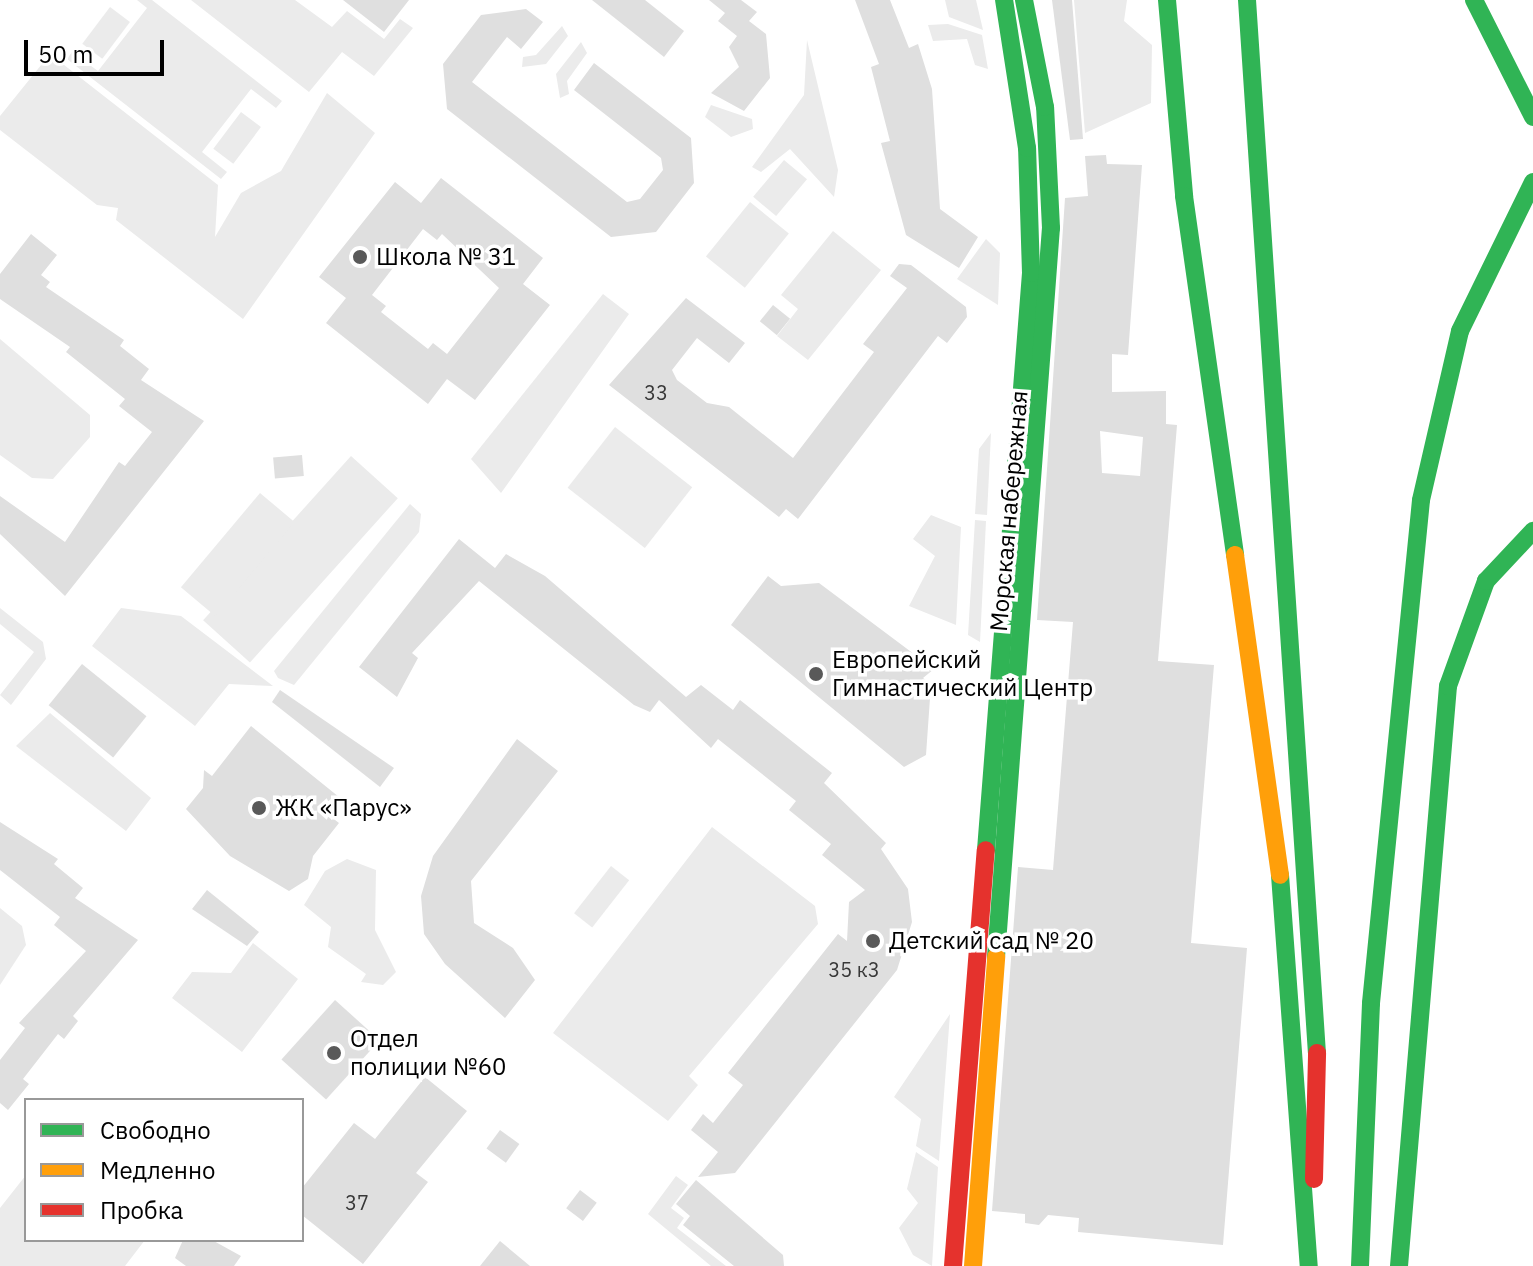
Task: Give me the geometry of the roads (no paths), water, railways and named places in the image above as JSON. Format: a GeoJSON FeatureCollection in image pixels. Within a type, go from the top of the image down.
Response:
{"type":"FeatureCollection","features":[{"type":"Feature","properties":{"kind":"main road","name":"Морская набережная"},"geometry":{"type":"LineString","coordinates":[[953,1266],[1031,273],[1027,148],[1004,0]]}},
{"type":"Feature","properties":{"kind":"main road","name":"Морская набережная"},"geometry":{"type":"LineString","coordinates":[[973,1266],[1049,273],[1049,146],[1024,0]]}},
{"type":"Feature","properties":{"kind":"main road"},"geometry":{"type":"LineString","coordinates":[[1167,0],[1184,196],[1207,328],[1285,908],[1310,1266]]}},
{"type":"Feature","properties":{"kind":"main road"},"geometry":{"type":"LineString","coordinates":[[1247,0],[1278,414],[1318,1069],[1310,1266]]}},
{"type":"Feature","properties":{"kind":"main road"},"geometry":{"type":"LineString","coordinates":[[1474,0],[1533,117]]}},
{"type":"Feature","properties":{"kind":"main road"},"geometry":{"type":"LineString","coordinates":[[1360,1266],[1371,1003],[1433,440],[1460,331],[1533,182]]}},
{"type":"Feature","properties":{"kind":"main road"},"geometry":{"type":"LineString","coordinates":[[1399,1266],[1448,686],[1486,581],[1533,531]]}},
{"type":"Feature","properties":{"kind":"place","name":"Школа № 31"},"geometry":{"type":"Point","coordinates":[360,257]}},
{"type":"Feature","properties":{"kind":"place","name":"Европейский Гимнастический Центр"},"geometry":{"type":"Point","coordinates":[816,674]}},
{"type":"Feature","properties":{"kind":"place","name":"ЖК «Парус»"},"geometry":{"type":"Point","coordinates":[259,808]}},
{"type":"Feature","properties":{"kind":"place","name":"Детский сад № 20"},"geometry":{"type":"Point","coordinates":[873,941]}},
{"type":"Feature","properties":{"kind":"place","name":"Отдел полиции №60"},"geometry":{"type":"Point","coordinates":[334,1053]}}]}
